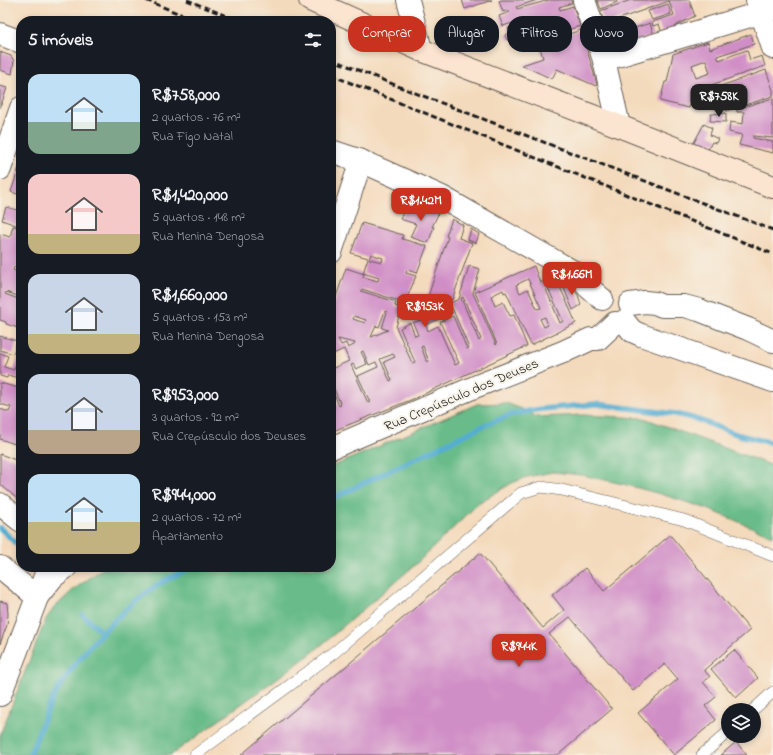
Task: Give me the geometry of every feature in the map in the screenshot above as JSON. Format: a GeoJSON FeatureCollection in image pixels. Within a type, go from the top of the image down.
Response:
{"type":"FeatureCollection","features":[{"type":"Feature","properties":{"kind":"street"},"geometry":{"type":"LineString","coordinates":[[310,0],[348,17]]}},
{"type":"Feature","properties":{"kind":"street"},"geometry":{"type":"LineString","coordinates":[[408,0],[412,16]]}},
{"type":"Feature","properties":{"kind":"street"},"geometry":{"type":"LineString","coordinates":[[584,0],[604,60],[619,126]]}},
{"type":"Feature","properties":{"kind":"street"},"geometry":{"type":"LineString","coordinates":[[604,60],[764,8],[773,48]]}},
{"type":"Feature","properties":{"kind":"street"},"geometry":{"type":"LineString","coordinates":[[0,34],[16,40]]}},
{"type":"Feature","properties":{"kind":"street"},"geometry":{"type":"LineString","coordinates":[[426,52],[773,187]]}},
{"type":"Feature","properties":{"kind":"street"},"geometry":{"type":"LineString","coordinates":[[0,169],[16,123]]}},
{"type":"Feature","properties":{"kind":"street"},"geometry":{"type":"LineString","coordinates":[[336,153],[361,161],[442,197],[584,279],[593,280],[598,283],[632,331],[773,380]]}},
{"type":"Feature","properties":{"kind":"street"},"geometry":{"type":"LineString","coordinates":[[336,237],[361,161]]}},
{"type":"Feature","properties":{"kind":"street"},"geometry":{"type":"LineString","coordinates":[[616,310],[645,302],[655,303],[662,306],[684,306],[698,310],[773,341]]}},
{"type":"Feature","properties":{"kind":"street","name":"Rua Crepúsculo dos Deuses"},"geometry":{"type":"LineString","coordinates":[[336,446],[477,386],[591,340],[593,331],[616,310]]}},
{"type":"Feature","properties":{"kind":"street"},"geometry":{"type":"LineString","coordinates":[[0,504],[16,517]]}},
{"type":"Feature","properties":{"kind":"street"},"geometry":{"type":"LineString","coordinates":[[0,567],[37,597]]}},
{"type":"Feature","properties":{"kind":"street"},"geometry":{"type":"LineString","coordinates":[[0,695],[46,572]]}},
{"type":"Feature","properties":{"kind":"street"},"geometry":{"type":"LineString","coordinates":[[37,597],[53,577],[60,572]]}},
{"type":"Feature","properties":{"kind":"lane"},"geometry":{"type":"LineString","coordinates":[[195,755],[335,652],[521,493],[541,487],[562,490],[684,520],[773,556]]}},
{"type":"Feature","properties":{"kind":"lane"},"geometry":{"type":"LineString","coordinates":[[761,703],[773,692]]}},
{"type":"Feature","properties":{"kind":"lane"},"geometry":{"type":"LineString","coordinates":[[702,755],[721,738]]}},
{"type":"Feature","properties":{"kind":"green space"},"geometry":{"type":"Polygon","coordinates":[[[506,403],[537,417],[583,415],[644,418],[773,466],[773,536],[708,509],[623,484],[582,475],[553,472],[527,477],[512,483],[480,502],[415,565],[312,653],[171,755],[0,755],[0,735],[46,619],[54,608],[73,590],[98,572],[336,572],[336,465],[477,404],[506,403]]]}},
{"type":"Feature","properties":{"kind":"building"},"geometry":{"type":"Polygon","coordinates":[[[462,0],[492,0],[465,9],[462,0]]]}},
{"type":"Feature","properties":{"kind":"building"},"geometry":{"type":"Polygon","coordinates":[[[537,0],[516,7],[517,9],[549,0],[571,0],[572,3],[559,7],[560,10],[573,6],[580,26],[572,29],[572,16],[507,16],[507,25],[503,26],[499,16],[510,12],[509,10],[503,12],[499,1],[537,0]]]}},
{"type":"Feature","properties":{"kind":"building"},"geometry":{"type":"Polygon","coordinates":[[[597,0],[616,0],[617,2],[601,9],[597,0]]]}},
{"type":"Feature","properties":{"kind":"building"},"geometry":{"type":"Polygon","coordinates":[[[631,0],[689,0],[695,16],[677,25],[678,28],[662,33],[659,24],[653,26],[652,22],[674,15],[669,1],[627,16],[602,16],[600,11],[631,0]]]}},
{"type":"Feature","properties":{"kind":"building"},"geometry":{"type":"Polygon","coordinates":[[[668,4],[671,14],[652,20],[648,11],[668,4]]]}},
{"type":"Feature","properties":{"kind":"building"},"geometry":{"type":"Polygon","coordinates":[[[650,23],[654,36],[638,40],[638,27],[650,23]]]}},
{"type":"Feature","properties":{"kind":"building"},"geometry":{"type":"Polygon","coordinates":[[[580,30],[580,52],[588,52],[597,84],[596,86],[557,69],[552,79],[522,65],[543,58],[541,52],[572,52],[572,33],[580,30]]]}},
{"type":"Feature","properties":{"kind":"building"},"geometry":{"type":"Polygon","coordinates":[[[751,34],[754,44],[717,56],[719,60],[747,50],[750,60],[762,56],[765,66],[700,89],[701,93],[766,70],[773,90],[773,96],[726,111],[723,98],[705,105],[691,102],[689,108],[660,101],[665,82],[667,82],[673,54],[708,42],[710,49],[751,34]],[[706,60],[692,65],[696,78],[710,73],[706,60]]]}},
{"type":"Feature","properties":{"kind":"building"},"geometry":{"type":"Polygon","coordinates":[[[0,52],[11,56],[14,61],[12,74],[0,70],[0,52]]]}},
{"type":"Feature","properties":{"kind":"building"},"geometry":{"type":"Polygon","coordinates":[[[0,86],[7,88],[0,108],[0,86]]]}},
{"type":"Feature","properties":{"kind":"building"},"geometry":{"type":"Polygon","coordinates":[[[773,98],[773,138],[753,136],[753,138],[773,142],[773,153],[739,145],[742,135],[729,132],[730,122],[743,124],[744,112],[737,112],[737,109],[773,98]]]}},
{"type":"Feature","properties":{"kind":"building"},"geometry":{"type":"Polygon","coordinates":[[[726,113],[726,122],[710,121],[711,114],[726,113]]]}},
{"type":"Feature","properties":{"kind":"building"},"geometry":{"type":"Polygon","coordinates":[[[704,124],[712,128],[710,135],[718,139],[716,143],[712,142],[704,157],[690,150],[704,124]]]}},
{"type":"Feature","properties":{"kind":"building"},"geometry":{"type":"Polygon","coordinates":[[[16,176],[16,194],[11,192],[16,176]]]}},
{"type":"Feature","properties":{"kind":"building"},"geometry":{"type":"Polygon","coordinates":[[[426,204],[439,212],[432,227],[434,227],[428,243],[410,237],[416,224],[400,219],[406,206],[423,212],[426,204]]]}},
{"type":"Feature","properties":{"kind":"building"},"geometry":{"type":"Polygon","coordinates":[[[6,207],[16,210],[16,225],[2,220],[6,207]]]}},
{"type":"Feature","properties":{"kind":"building"},"geometry":{"type":"Polygon","coordinates":[[[452,219],[463,225],[459,238],[472,243],[452,300],[439,295],[435,310],[427,307],[425,312],[419,310],[421,304],[425,305],[448,237],[446,236],[452,219]]]}},
{"type":"Feature","properties":{"kind":"building"},"geometry":{"type":"Polygon","coordinates":[[[362,223],[403,235],[402,239],[427,246],[417,273],[407,270],[406,273],[416,276],[405,303],[362,289],[361,291],[396,302],[395,306],[401,308],[396,327],[412,363],[415,362],[400,328],[410,323],[415,336],[418,335],[413,323],[423,319],[421,315],[448,304],[452,313],[426,325],[428,331],[438,326],[455,365],[459,363],[440,322],[453,316],[467,349],[469,348],[450,303],[459,299],[469,266],[480,269],[473,293],[496,345],[497,344],[475,292],[534,266],[540,283],[545,281],[543,275],[549,273],[555,276],[576,323],[531,345],[506,292],[504,293],[503,290],[491,296],[495,306],[503,302],[510,316],[514,315],[527,346],[413,399],[336,430],[336,399],[339,406],[341,405],[336,394],[336,367],[349,361],[344,349],[336,353],[336,297],[346,268],[364,274],[363,277],[378,281],[379,278],[363,273],[368,258],[351,253],[362,223]],[[371,254],[369,259],[382,262],[383,258],[371,254]],[[528,279],[516,285],[520,293],[528,289],[537,309],[541,308],[528,279]],[[547,286],[545,287],[560,323],[563,321],[547,286]],[[463,297],[461,298],[479,341],[481,339],[463,297]],[[385,311],[379,327],[376,326],[371,337],[388,330],[382,328],[387,312],[385,311]],[[354,316],[353,319],[365,323],[366,320],[354,316]],[[545,317],[540,319],[544,327],[548,325],[545,317]],[[338,339],[341,345],[346,343],[348,348],[355,343],[338,339]],[[423,346],[421,347],[427,362],[429,361],[423,346]],[[363,351],[361,352],[367,364],[356,369],[353,364],[351,365],[368,403],[370,402],[358,376],[378,367],[376,362],[369,365],[363,351]],[[393,354],[380,359],[390,381],[392,380],[384,362],[395,357],[393,354]]]}},
{"type":"Feature","properties":{"kind":"building"},"geometry":{"type":"Polygon","coordinates":[[[13,226],[16,227],[16,268],[14,267],[13,270],[16,271],[16,295],[6,292],[5,294],[16,298],[16,327],[0,320],[0,234],[10,237],[13,226]]]}},
{"type":"Feature","properties":{"kind":"building"},"geometry":{"type":"Polygon","coordinates":[[[471,229],[479,234],[476,243],[468,240],[471,229]]]}},
{"type":"Feature","properties":{"kind":"building"},"geometry":{"type":"Polygon","coordinates":[[[567,283],[572,286],[578,295],[581,305],[573,310],[563,286],[567,283]]]}},
{"type":"Feature","properties":{"kind":"building"},"geometry":{"type":"Polygon","coordinates":[[[0,336],[16,341],[13,354],[0,350],[0,336]]]}},
{"type":"Feature","properties":{"kind":"building"},"geometry":{"type":"Polygon","coordinates":[[[0,353],[8,356],[4,367],[14,370],[16,364],[16,377],[8,375],[7,378],[0,376],[0,353]]]}},
{"type":"Feature","properties":{"kind":"building"},"geometry":{"type":"Polygon","coordinates":[[[0,383],[16,387],[16,444],[0,439],[0,409],[9,412],[11,407],[0,404],[0,383]]]}},
{"type":"Feature","properties":{"kind":"building"},"geometry":{"type":"Polygon","coordinates":[[[0,454],[16,460],[16,498],[0,484],[0,454]]]}},
{"type":"Feature","properties":{"kind":"building"},"geometry":{"type":"Polygon","coordinates":[[[670,535],[750,630],[704,670],[710,677],[703,682],[716,697],[705,706],[716,720],[674,755],[638,713],[678,679],[665,664],[633,691],[570,617],[549,634],[612,709],[558,755],[241,755],[480,553],[543,628],[564,610],[552,595],[585,568],[604,591],[670,535]]]}},
{"type":"Feature","properties":{"kind":"building"},"geometry":{"type":"Polygon","coordinates":[[[0,601],[7,603],[8,614],[7,625],[0,644],[0,601]]]}},
{"type":"Feature","properties":{"kind":"building"},"geometry":{"type":"Polygon","coordinates":[[[734,650],[758,678],[736,698],[711,669],[734,650]]]}},
{"type":"Feature","properties":{"kind":"building"},"geometry":{"type":"Polygon","coordinates":[[[735,743],[737,743],[747,755],[721,755],[735,743]]]}},
{"type":"Feature","properties":{"kind":"waterway"},"geometry":{"type":"LineString","coordinates":[[336,497],[485,425],[513,414],[541,409],[597,404],[676,414],[696,419],[739,435],[773,443]]}},
{"type":"Feature","properties":{"kind":"waterway"},"geometry":{"type":"LineString","coordinates":[[0,528],[16,543]]}},
{"type":"Feature","properties":{"kind":"waterway"},"geometry":{"type":"LineString","coordinates":[[30,755],[53,698],[73,667],[86,651],[130,606],[159,584],[182,572]]}},
{"type":"Feature","properties":{"kind":"waterway"},"geometry":{"type":"LineString","coordinates":[[83,615],[103,633]]}},
{"type":"Feature","properties":{"kind":"railway"},"geometry":{"type":"LineString","coordinates":[[146,0],[185,16]]}},
{"type":"Feature","properties":{"kind":"railway"},"geometry":{"type":"LineString","coordinates":[[187,0],[227,16]]}},
{"type":"Feature","properties":{"kind":"railway"},"geometry":{"type":"LineString","coordinates":[[336,61],[405,89],[773,230]]}},
{"type":"Feature","properties":{"kind":"railway"},"geometry":{"type":"LineString","coordinates":[[336,77],[773,254]]}}]}
